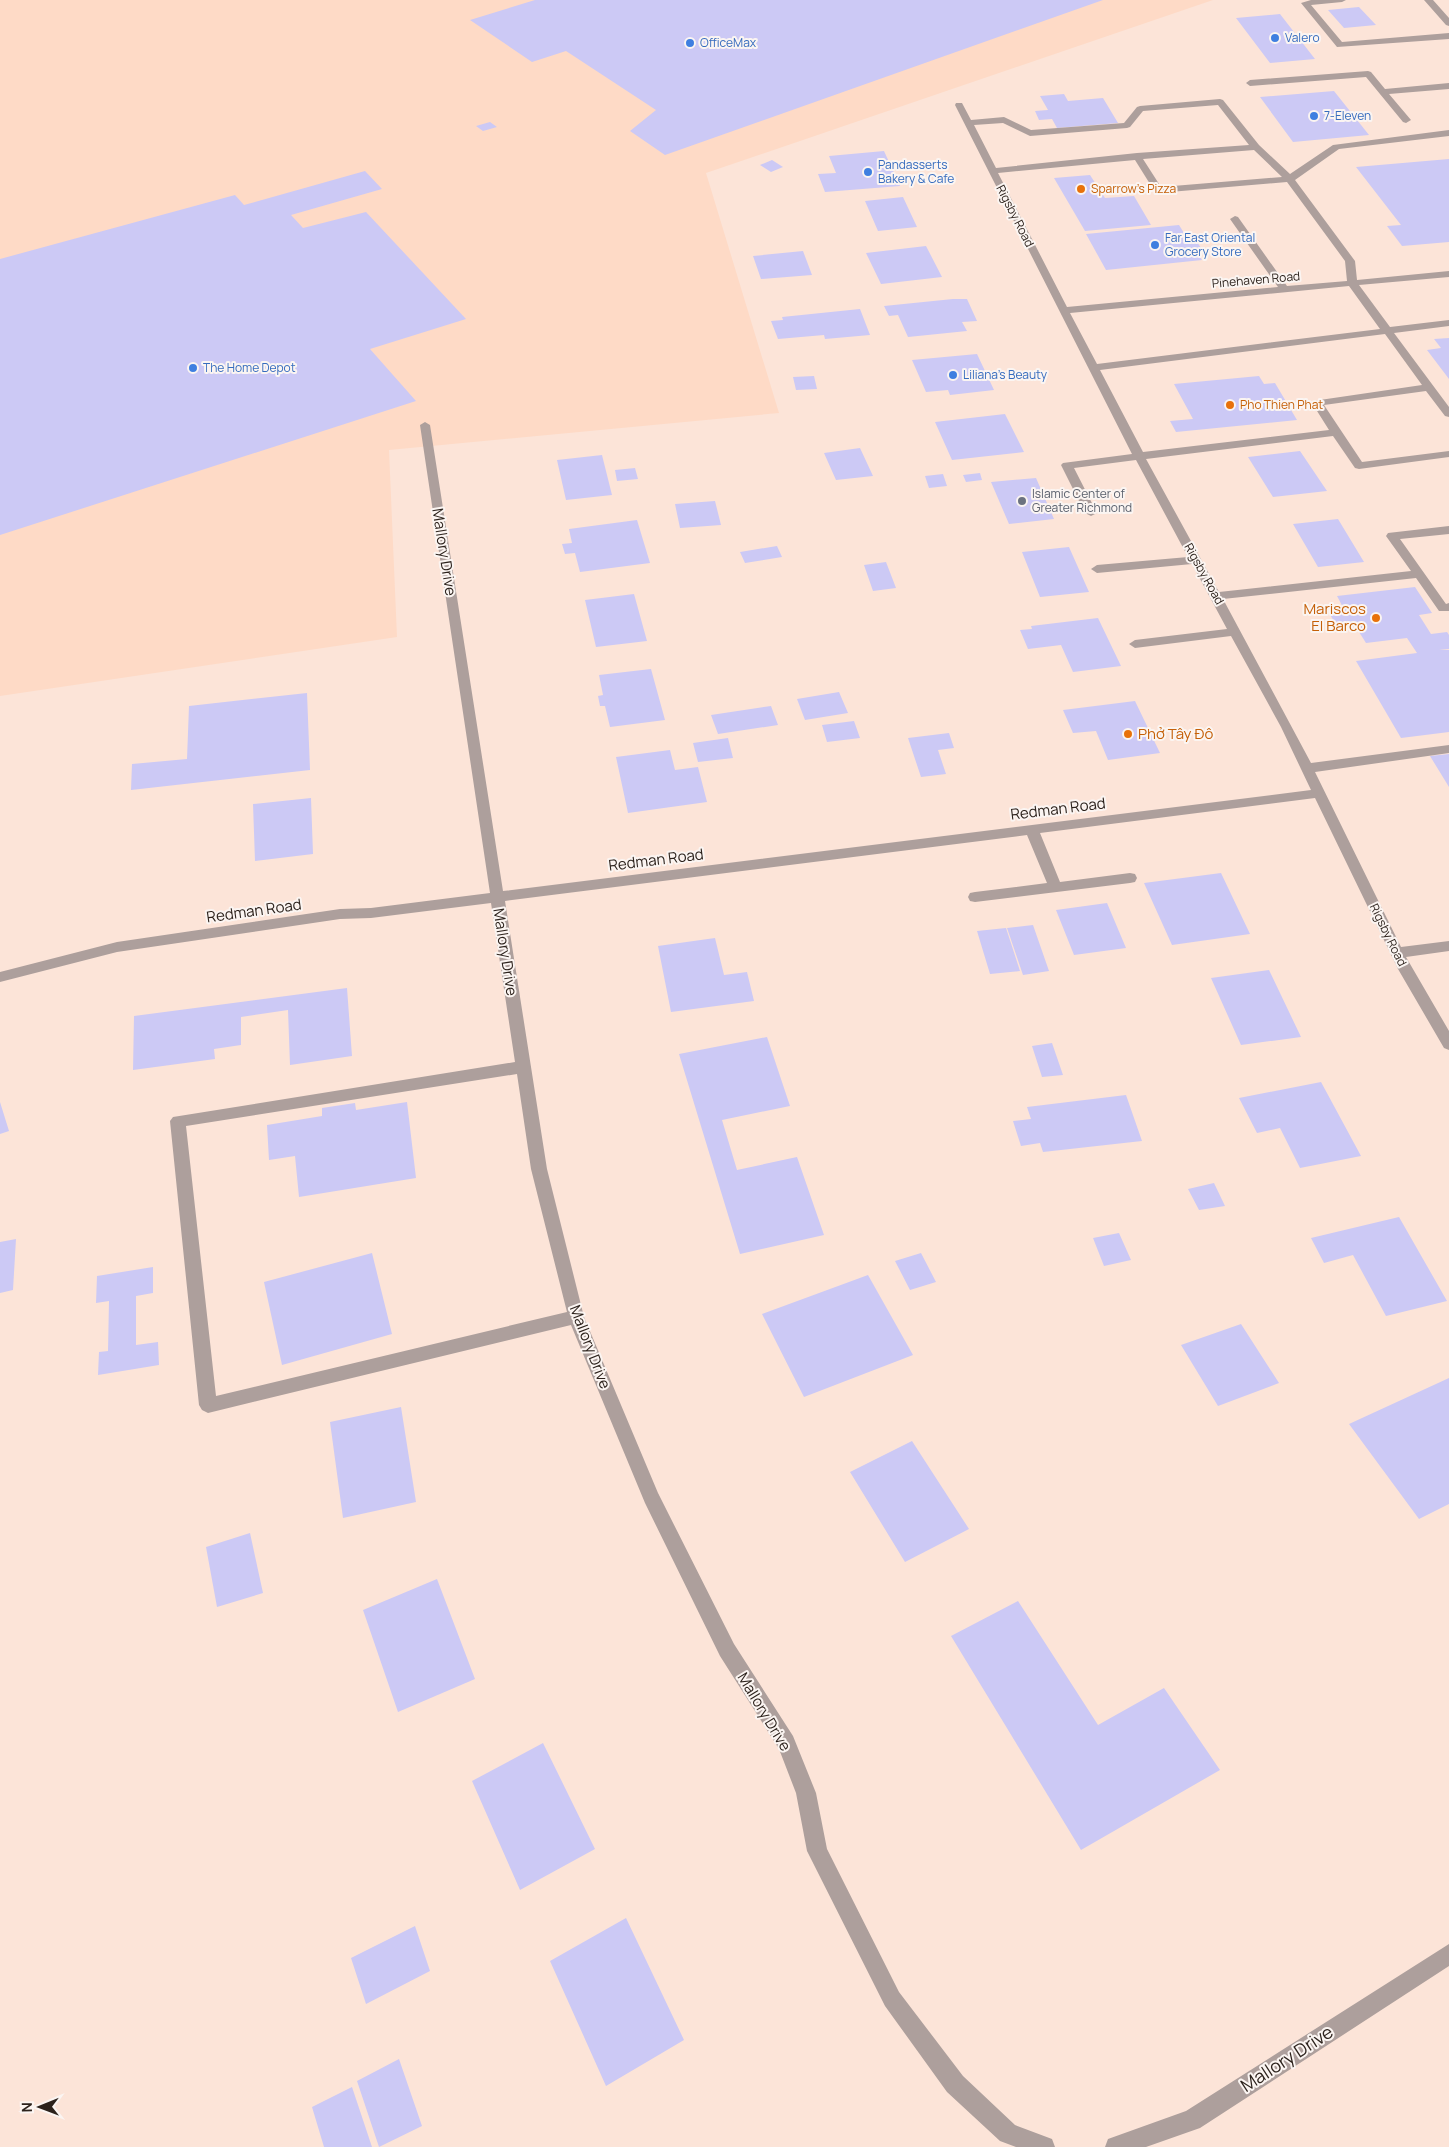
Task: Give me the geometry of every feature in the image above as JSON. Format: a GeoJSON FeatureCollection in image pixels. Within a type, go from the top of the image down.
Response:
{"type":"FeatureCollection","features":[{"type":"Feature","properties":{"kind":"street"},"geometry":{"type":"LineString","coordinates":[[1342,0],[1305,3],[1340,45],[1449,36]]}},
{"type":"Feature","properties":{"kind":"street"},"geometry":{"type":"LineString","coordinates":[[1428,0],[1449,23]]}},
{"type":"Feature","properties":{"kind":"street"},"geometry":{"type":"LineString","coordinates":[[1250,83],[1368,74],[1406,120]]}},
{"type":"Feature","properties":{"kind":"street"},"geometry":{"type":"LineString","coordinates":[[1383,92],[1449,86]]}},
{"type":"Feature","properties":{"kind":"street"},"geometry":{"type":"LineString","coordinates":[[968,123],[1004,120],[1030,133],[1127,125],[1140,110],[1220,102],[1256,147],[1290,179],[1350,262],[1352,283],[1449,414]]}},
{"type":"Feature","properties":{"kind":"street","name":"Rigsby Road"},"geometry":{"type":"LineString","coordinates":[[959,105],[1139,457],[1308,768],[1397,953],[1449,1044]]}},
{"type":"Feature","properties":{"kind":"street"},"geometry":{"type":"LineString","coordinates":[[1137,156],[1158,190],[1290,179],[1336,147],[1449,133]]}},
{"type":"Feature","properties":{"kind":"street"},"geometry":{"type":"LineString","coordinates":[[992,171],[1137,156],[1256,147]]}},
{"type":"Feature","properties":{"kind":"street"},"geometry":{"type":"LineString","coordinates":[[1236,219],[1284,289]]}},
{"type":"Feature","properties":{"kind":"street","name":"Pinehaven Road"},"geometry":{"type":"LineString","coordinates":[[1065,310],[1449,274]]}},
{"type":"Feature","properties":{"kind":"street"},"geometry":{"type":"LineString","coordinates":[[1094,368],[1449,323]]}},
{"type":"Feature","properties":{"kind":"street"},"geometry":{"type":"LineString","coordinates":[[1429,387],[1317,403],[1359,466],[1449,454]]}},
{"type":"Feature","properties":{"kind":"street","name":"Mallory Drive"},"geometry":{"type":"LineString","coordinates":[[424,426],[540,1169],[576,1317],[655,1505],[727,1650],[786,1743],[806,1793],[817,1851],[892,1999],[955,2084],[1008,2133],[1044,2147]]}},
{"type":"Feature","properties":{"kind":"street"},"geometry":{"type":"LineString","coordinates":[[1090,513],[1066,465],[1336,432]]}},
{"type":"Feature","properties":{"kind":"street"},"geometry":{"type":"LineString","coordinates":[[1449,530],[1392,536],[1443,608],[1449,607]]}},
{"type":"Feature","properties":{"kind":"street"},"geometry":{"type":"LineString","coordinates":[[1097,569],[1196,560]]}},
{"type":"Feature","properties":{"kind":"street"},"geometry":{"type":"LineString","coordinates":[[1215,596],[1418,574]]}},
{"type":"Feature","properties":{"kind":"street"},"geometry":{"type":"LineString","coordinates":[[1134,644],[1235,632]]}},
{"type":"Feature","properties":{"kind":"street"},"geometry":{"type":"LineString","coordinates":[[1308,768],[1449,749]]}},
{"type":"Feature","properties":{"kind":"street","name":"Redman Road"},"geometry":{"type":"LineString","coordinates":[[0,978],[117,947],[340,914],[371,912],[1320,793]]}},
{"type":"Feature","properties":{"kind":"street"},"geometry":{"type":"LineString","coordinates":[[1031,828],[1055,887]]}},
{"type":"Feature","properties":{"kind":"street"},"geometry":{"type":"LineString","coordinates":[[975,897],[1130,878]]}},
{"type":"Feature","properties":{"kind":"street"},"geometry":{"type":"LineString","coordinates":[[1397,953],[1449,946]]}},
{"type":"Feature","properties":{"kind":"street"},"geometry":{"type":"LineString","coordinates":[[523,1067],[178,1121],[208,1405],[576,1317]]}},
{"type":"Feature","properties":{"kind":"street","name":"Mallory Drive"},"geometry":{"type":"LineString","coordinates":[[1116,2147],[1192,2120],[1449,1954]]}},
{"type":"Feature","properties":{"kind":"shaded area"},"geometry":{"type":"Polygon","coordinates":[[[0,0],[1213,0],[706,173],[779,413],[389,450],[397,637],[0,696],[0,0]]]}},
{"type":"Feature","properties":{"kind":"building"},"geometry":{"type":"Polygon","coordinates":[[[535,0],[1103,0],[665,155],[630,131],[656,110],[566,51],[532,62],[470,20],[535,0]]]}},
{"type":"Feature","properties":{"kind":"building","name":"Valero"},"geometry":{"type":"Polygon","coordinates":[[[1359,7],[1376,25],[1344,28],[1328,10],[1359,7]]]}},
{"type":"Feature","properties":{"kind":"building","name":"Valero"},"geometry":{"type":"Polygon","coordinates":[[[1280,14],[1315,59],[1270,63],[1236,18],[1280,14]]]}},
{"type":"Feature","properties":{"kind":"building","name":"7-Eleven"},"geometry":{"type":"Polygon","coordinates":[[[1334,91],[1369,135],[1293,142],[1260,97],[1334,91]]]}},
{"type":"Feature","properties":{"kind":"building"},"geometry":{"type":"Polygon","coordinates":[[[1064,94],[1068,101],[1103,98],[1118,123],[1057,128],[1052,119],[1039,120],[1035,111],[1048,110],[1040,96],[1064,94]]]}},
{"type":"Feature","properties":{"kind":"building"},"geometry":{"type":"Polygon","coordinates":[[[490,122],[497,127],[483,131],[476,126],[490,122]]]}},
{"type":"Feature","properties":{"kind":"building"},"geometry":{"type":"Polygon","coordinates":[[[884,151],[900,186],[825,192],[818,174],[836,173],[829,156],[884,151]]]}},
{"type":"Feature","properties":{"kind":"building"},"geometry":{"type":"Polygon","coordinates":[[[1449,159],[1449,242],[1402,246],[1387,226],[1401,225],[1356,167],[1449,159]]]}},
{"type":"Feature","properties":{"kind":"building"},"geometry":{"type":"Polygon","coordinates":[[[772,160],[783,167],[771,172],[760,165],[772,160]]]}},
{"type":"Feature","properties":{"kind":"building","name":"The Home Depot"},"geometry":{"type":"Polygon","coordinates":[[[365,171],[382,189],[291,215],[303,228],[366,212],[466,319],[370,349],[416,401],[0,535],[0,259],[235,195],[244,205],[365,171]]]}},
{"type":"Feature","properties":{"kind":"building"},"geometry":{"type":"Polygon","coordinates":[[[1090,175],[1105,198],[1134,196],[1151,225],[1085,231],[1054,178],[1090,175]]]}},
{"type":"Feature","properties":{"kind":"building"},"geometry":{"type":"Polygon","coordinates":[[[903,197],[917,227],[878,231],[865,201],[903,197]]]}},
{"type":"Feature","properties":{"kind":"building"},"geometry":{"type":"Polygon","coordinates":[[[1179,225],[1184,233],[1191,232],[1204,253],[1198,254],[1202,260],[1106,270],[1086,234],[1179,225]]]}},
{"type":"Feature","properties":{"kind":"building"},"geometry":{"type":"Polygon","coordinates":[[[926,246],[942,277],[881,284],[866,253],[926,246]]]}},
{"type":"Feature","properties":{"kind":"building"},"geometry":{"type":"Polygon","coordinates":[[[803,251],[812,275],[761,279],[753,256],[803,251]]]}},
{"type":"Feature","properties":{"kind":"building"},"geometry":{"type":"Polygon","coordinates":[[[967,299],[977,321],[962,322],[967,331],[908,337],[898,315],[889,316],[884,306],[967,299]]]}},
{"type":"Feature","properties":{"kind":"building"},"geometry":{"type":"Polygon","coordinates":[[[860,309],[870,335],[825,339],[824,335],[778,339],[771,321],[783,320],[782,317],[860,309]]]}},
{"type":"Feature","properties":{"kind":"building"},"geometry":{"type":"Polygon","coordinates":[[[1449,338],[1449,379],[1427,350],[1441,348],[1434,339],[1449,338]]]}},
{"type":"Feature","properties":{"kind":"building","name":"Liliana's Beauty"},"geometry":{"type":"Polygon","coordinates":[[[977,354],[994,390],[950,395],[948,390],[926,392],[912,360],[977,354]]]}},
{"type":"Feature","properties":{"kind":"building"},"geometry":{"type":"Polygon","coordinates":[[[814,376],[817,389],[796,390],[793,377],[814,376]]]}},
{"type":"Feature","properties":{"kind":"building"},"geometry":{"type":"Polygon","coordinates":[[[1259,376],[1264,384],[1275,383],[1297,420],[1176,432],[1170,421],[1193,419],[1174,384],[1259,376]]]}},
{"type":"Feature","properties":{"kind":"building"},"geometry":{"type":"Polygon","coordinates":[[[1005,414],[1024,452],[952,460],[935,422],[1005,414]]]}},
{"type":"Feature","properties":{"kind":"building"},"geometry":{"type":"Polygon","coordinates":[[[860,448],[873,476],[836,480],[824,453],[860,448]]]}},
{"type":"Feature","properties":{"kind":"building"},"geometry":{"type":"Polygon","coordinates":[[[1300,451],[1327,491],[1273,497],[1248,457],[1300,451]]]}},
{"type":"Feature","properties":{"kind":"building"},"geometry":{"type":"Polygon","coordinates":[[[602,455],[612,495],[566,500],[557,460],[602,455]]]}},
{"type":"Feature","properties":{"kind":"building"},"geometry":{"type":"Polygon","coordinates":[[[635,468],[638,479],[617,481],[615,470],[635,468]]]}},
{"type":"Feature","properties":{"kind":"building"},"geometry":{"type":"Polygon","coordinates":[[[980,473],[982,480],[966,482],[963,475],[980,473]]]}},
{"type":"Feature","properties":{"kind":"building"},"geometry":{"type":"Polygon","coordinates":[[[943,474],[947,486],[929,488],[925,476],[943,474]]]}},
{"type":"Feature","properties":{"kind":"building","name":"Islamic Center of Greater Richmond"},"geometry":{"type":"Polygon","coordinates":[[[1036,478],[1054,519],[1009,524],[991,482],[1036,478]]]}},
{"type":"Feature","properties":{"kind":"building"},"geometry":{"type":"Polygon","coordinates":[[[715,501],[721,525],[680,528],[675,504],[715,501]]]}},
{"type":"Feature","properties":{"kind":"building"},"geometry":{"type":"Polygon","coordinates":[[[1338,519],[1364,562],[1318,567],[1293,524],[1338,519]]]}},
{"type":"Feature","properties":{"kind":"building"},"geometry":{"type":"Polygon","coordinates":[[[637,520],[650,563],[580,572],[575,553],[565,554],[562,544],[572,543],[569,529],[637,520]]]}},
{"type":"Feature","properties":{"kind":"building"},"geometry":{"type":"Polygon","coordinates":[[[777,546],[782,557],[745,563],[740,552],[777,546]]]}},
{"type":"Feature","properties":{"kind":"building"},"geometry":{"type":"Polygon","coordinates":[[[1069,547],[1089,592],[1040,597],[1022,552],[1069,547]]]}},
{"type":"Feature","properties":{"kind":"building"},"geometry":{"type":"Polygon","coordinates":[[[886,562],[896,588],[873,591],[864,565],[886,562]]]}},
{"type":"Feature","properties":{"kind":"building"},"geometry":{"type":"Polygon","coordinates":[[[1415,587],[1432,613],[1419,615],[1431,634],[1447,632],[1449,635],[1449,649],[1439,650],[1449,650],[1449,732],[1401,738],[1356,661],[1417,653],[1407,638],[1366,643],[1354,624],[1337,626],[1329,613],[1345,611],[1337,596],[1415,587]]]}},
{"type":"Feature","properties":{"kind":"building"},"geometry":{"type":"Polygon","coordinates":[[[634,594],[647,641],[596,647],[585,600],[634,594]]]}},
{"type":"Feature","properties":{"kind":"building"},"geometry":{"type":"Polygon","coordinates":[[[1098,618],[1121,666],[1073,672],[1061,645],[1028,649],[1020,630],[1032,629],[1031,626],[1098,618]]]}},
{"type":"Feature","properties":{"kind":"building"},"geometry":{"type":"Polygon","coordinates":[[[651,669],[665,720],[610,727],[605,706],[600,706],[598,696],[603,695],[599,675],[651,669]]]}},
{"type":"Feature","properties":{"kind":"building"},"geometry":{"type":"Polygon","coordinates":[[[839,692],[848,713],[805,720],[797,699],[839,692]]]}},
{"type":"Feature","properties":{"kind":"building"},"geometry":{"type":"Polygon","coordinates":[[[307,693],[310,770],[131,790],[132,764],[187,759],[189,706],[307,693]]]}},
{"type":"Feature","properties":{"kind":"building"},"geometry":{"type":"Polygon","coordinates":[[[1135,701],[1160,753],[1108,760],[1096,731],[1073,733],[1063,710],[1135,701]]]}},
{"type":"Feature","properties":{"kind":"building"},"geometry":{"type":"Polygon","coordinates":[[[771,706],[778,725],[718,734],[711,715],[771,706]]]}},
{"type":"Feature","properties":{"kind":"building"},"geometry":{"type":"Polygon","coordinates":[[[854,721],[860,738],[827,742],[822,725],[854,721]]]}},
{"type":"Feature","properties":{"kind":"building"},"geometry":{"type":"Polygon","coordinates":[[[949,733],[954,748],[938,750],[946,774],[921,777],[908,738],[949,733]]]}},
{"type":"Feature","properties":{"kind":"building"},"geometry":{"type":"Polygon","coordinates":[[[728,738],[733,758],[698,762],[693,743],[728,738]]]}},
{"type":"Feature","properties":{"kind":"building"},"geometry":{"type":"Polygon","coordinates":[[[670,750],[675,770],[698,767],[707,802],[628,813],[616,757],[670,750]]]}},
{"type":"Feature","properties":{"kind":"building"},"geometry":{"type":"Polygon","coordinates":[[[1449,754],[1449,787],[1430,756],[1449,754]]]}},
{"type":"Feature","properties":{"kind":"building"},"geometry":{"type":"Polygon","coordinates":[[[311,798],[313,854],[255,861],[253,804],[311,798]]]}},
{"type":"Feature","properties":{"kind":"building"},"geometry":{"type":"Polygon","coordinates":[[[1221,873],[1250,934],[1172,945],[1144,883],[1221,873]]]}},
{"type":"Feature","properties":{"kind":"building"},"geometry":{"type":"Polygon","coordinates":[[[1107,903],[1126,948],[1074,955],[1056,910],[1107,903]]]}},
{"type":"Feature","properties":{"kind":"building"},"geometry":{"type":"Polygon","coordinates":[[[1033,925],[1049,971],[1023,975],[1007,928],[1033,925]]]}},
{"type":"Feature","properties":{"kind":"building"},"geometry":{"type":"Polygon","coordinates":[[[1006,928],[1020,971],[990,974],[977,931],[1006,928]]]}},
{"type":"Feature","properties":{"kind":"building"},"geometry":{"type":"Polygon","coordinates":[[[715,938],[724,975],[747,972],[754,1001],[671,1012],[658,946],[715,938]]]}},
{"type":"Feature","properties":{"kind":"building"},"geometry":{"type":"Polygon","coordinates":[[[1269,970],[1301,1037],[1241,1045],[1211,978],[1269,970]]]}},
{"type":"Feature","properties":{"kind":"building"},"geometry":{"type":"Polygon","coordinates":[[[347,988],[352,1056],[290,1065],[288,1010],[241,1017],[241,1045],[214,1049],[215,1059],[133,1070],[134,1016],[347,988]]]}},
{"type":"Feature","properties":{"kind":"building"},"geometry":{"type":"Polygon","coordinates":[[[767,1037],[790,1106],[722,1120],[737,1170],[797,1157],[824,1235],[740,1254],[679,1054],[767,1037]]]}},
{"type":"Feature","properties":{"kind":"building"},"geometry":{"type":"Polygon","coordinates":[[[1052,1043],[1063,1075],[1042,1077],[1032,1046],[1052,1043]]]}},
{"type":"Feature","properties":{"kind":"building"},"geometry":{"type":"Polygon","coordinates":[[[1321,1082],[1361,1156],[1300,1168],[1280,1128],[1257,1133],[1239,1098],[1321,1082]]]}},
{"type":"Feature","properties":{"kind":"building"},"geometry":{"type":"Polygon","coordinates":[[[1126,1095],[1142,1141],[1043,1152],[1040,1143],[1021,1146],[1013,1121],[1031,1119],[1027,1107],[1126,1095]]]}},
{"type":"Feature","properties":{"kind":"building"},"geometry":{"type":"Polygon","coordinates":[[[0,1102],[9,1131],[0,1134],[0,1102]]]}},
{"type":"Feature","properties":{"kind":"building"},"geometry":{"type":"Polygon","coordinates":[[[407,1102],[416,1178],[299,1197],[295,1156],[269,1160],[267,1125],[322,1116],[322,1108],[355,1103],[356,1110],[407,1102]]]}},
{"type":"Feature","properties":{"kind":"building"},"geometry":{"type":"Polygon","coordinates":[[[1214,1183],[1225,1206],[1199,1210],[1188,1189],[1214,1183]]]}},
{"type":"Feature","properties":{"kind":"building"},"geometry":{"type":"Polygon","coordinates":[[[1399,1217],[1447,1301],[1386,1316],[1353,1255],[1324,1263],[1311,1238],[1399,1217]]]}},
{"type":"Feature","properties":{"kind":"building"},"geometry":{"type":"Polygon","coordinates":[[[1119,1233],[1131,1260],[1104,1266],[1093,1238],[1119,1233]]]}},
{"type":"Feature","properties":{"kind":"building"},"geometry":{"type":"Polygon","coordinates":[[[16,1239],[13,1290],[0,1293],[0,1242],[16,1239]]]}},
{"type":"Feature","properties":{"kind":"building"},"geometry":{"type":"Polygon","coordinates":[[[372,1253],[392,1334],[282,1365],[264,1282],[372,1253]]]}},
{"type":"Feature","properties":{"kind":"building"},"geometry":{"type":"Polygon","coordinates":[[[921,1253],[936,1282],[910,1290],[895,1261],[921,1253]]]}},
{"type":"Feature","properties":{"kind":"building"},"geometry":{"type":"Polygon","coordinates":[[[153,1267],[153,1293],[136,1296],[136,1345],[158,1342],[159,1365],[98,1375],[99,1352],[108,1351],[109,1301],[96,1303],[97,1276],[153,1267]]]}},
{"type":"Feature","properties":{"kind":"building"},"geometry":{"type":"Polygon","coordinates":[[[868,1275],[913,1355],[804,1397],[762,1314],[868,1275]]]}},
{"type":"Feature","properties":{"kind":"building"},"geometry":{"type":"Polygon","coordinates":[[[1241,1324],[1279,1383],[1218,1406],[1181,1345],[1241,1324]]]}},
{"type":"Feature","properties":{"kind":"building"},"geometry":{"type":"Polygon","coordinates":[[[1449,1378],[1449,1504],[1419,1519],[1349,1424],[1449,1378]]]}},
{"type":"Feature","properties":{"kind":"building"},"geometry":{"type":"Polygon","coordinates":[[[401,1407],[416,1502],[343,1518],[330,1422],[401,1407]]]}},
{"type":"Feature","properties":{"kind":"building"},"geometry":{"type":"Polygon","coordinates":[[[912,1441],[969,1529],[905,1562],[850,1472],[912,1441]]]}},
{"type":"Feature","properties":{"kind":"building"},"geometry":{"type":"Polygon","coordinates":[[[250,1533],[263,1593],[217,1607],[206,1547],[250,1533]]]}},
{"type":"Feature","properties":{"kind":"building"},"geometry":{"type":"Polygon","coordinates":[[[437,1579],[475,1679],[398,1712],[363,1610],[437,1579]]]}},
{"type":"Feature","properties":{"kind":"building"},"geometry":{"type":"Polygon","coordinates":[[[1018,1601],[1098,1725],[1164,1688],[1220,1770],[1081,1850],[951,1636],[1018,1601]]]}},
{"type":"Feature","properties":{"kind":"building"},"geometry":{"type":"Polygon","coordinates":[[[543,1743],[595,1849],[520,1890],[472,1781],[543,1743]]]}},
{"type":"Feature","properties":{"kind":"building"},"geometry":{"type":"Polygon","coordinates":[[[626,1918],[684,2040],[606,2086],[550,1961],[626,1918]]]}},
{"type":"Feature","properties":{"kind":"building"},"geometry":{"type":"Polygon","coordinates":[[[415,1926],[430,1971],[366,2004],[351,1958],[415,1926]]]}},
{"type":"Feature","properties":{"kind":"building"},"geometry":{"type":"Polygon","coordinates":[[[399,2059],[422,2126],[379,2147],[357,2081],[399,2059]]]}},
{"type":"Feature","properties":{"kind":"building"},"geometry":{"type":"Polygon","coordinates":[[[352,2087],[372,2147],[324,2147],[312,2107],[352,2087]]]}},
{"type":"Feature","properties":{"kind":"place","name":"Valero"},"geometry":{"type":"Point","coordinates":[1275,38]}},
{"type":"Feature","properties":{"kind":"place","name":"OfficeMax"},"geometry":{"type":"Point","coordinates":[690,43]}},
{"type":"Feature","properties":{"kind":"place","name":"7-Eleven"},"geometry":{"type":"Point","coordinates":[1314,116]}},
{"type":"Feature","properties":{"kind":"place","name":"Pandasserts Bakery & Cafe"},"geometry":{"type":"Point","coordinates":[868,172]}},
{"type":"Feature","properties":{"kind":"place","name":"Sparrow's Pizza"},"geometry":{"type":"Point","coordinates":[1081,189]}},
{"type":"Feature","properties":{"kind":"place","name":"Far East Oriental Grocery Store"},"geometry":{"type":"Point","coordinates":[1155,245]}},
{"type":"Feature","properties":{"kind":"place","name":"The Home Depot"},"geometry":{"type":"Point","coordinates":[193,368]}},
{"type":"Feature","properties":{"kind":"place","name":"Liliana's Beauty"},"geometry":{"type":"Point","coordinates":[953,375]}},
{"type":"Feature","properties":{"kind":"place","name":"Pho Thien Phat"},"geometry":{"type":"Point","coordinates":[1230,405]}},
{"type":"Feature","properties":{"kind":"place","name":"Islamic Center of Greater Richmond"},"geometry":{"type":"Point","coordinates":[1022,501]}},
{"type":"Feature","properties":{"kind":"place","name":"Mariscos El Barco"},"geometry":{"type":"Point","coordinates":[1376,618]}},
{"type":"Feature","properties":{"kind":"place","name":"Phở Tây Đô"},"geometry":{"type":"Point","coordinates":[1128,734]}}]}
